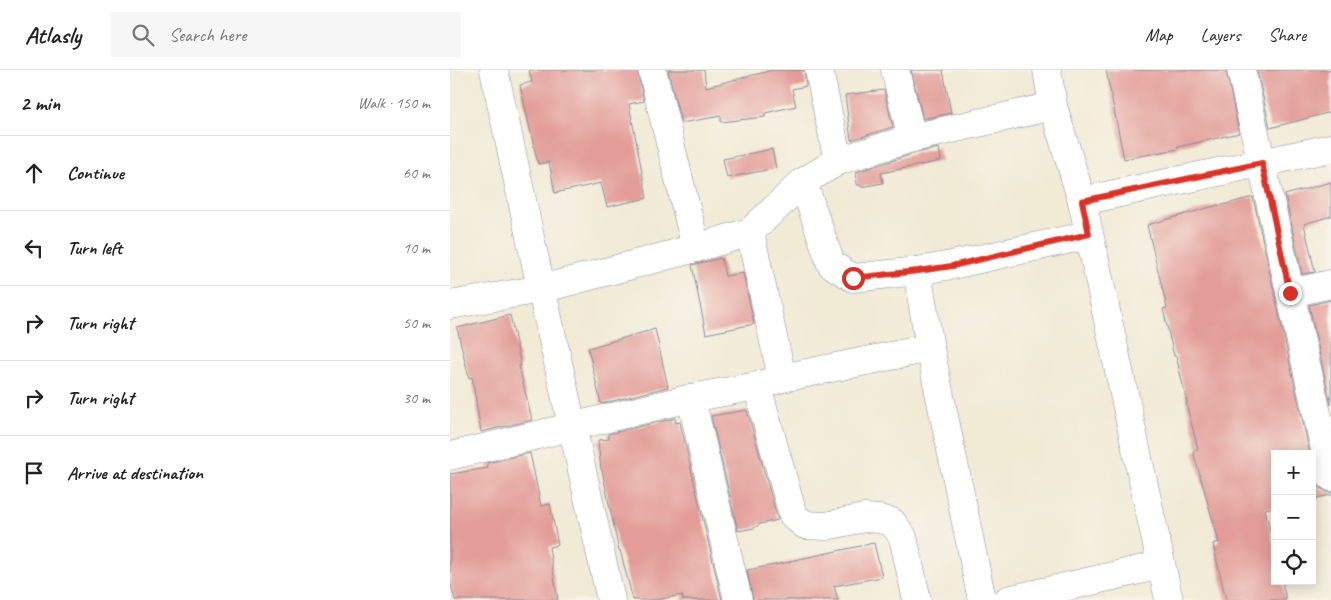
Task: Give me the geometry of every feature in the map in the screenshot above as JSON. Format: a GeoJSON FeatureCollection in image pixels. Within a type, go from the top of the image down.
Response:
{"type":"FeatureCollection","features":[{"type":"Feature","properties":{"kind":"street"},"geometry":{"type":"LineString","coordinates":[[494,70],[611,600]]}},
{"type":"Feature","properties":{"kind":"street"},"geometry":{"type":"LineString","coordinates":[[652,70],[696,248]]}},
{"type":"Feature","properties":{"kind":"street"},"geometry":{"type":"LineString","coordinates":[[819,70],[838,161]]}},
{"type":"Feature","properties":{"kind":"street"},"geometry":{"type":"LineString","coordinates":[[895,70],[912,138]]}},
{"type":"Feature","properties":{"kind":"street"},"geometry":{"type":"LineString","coordinates":[[1047,70],[1053,106],[1082,201],[1168,600]]}},
{"type":"Feature","properties":{"kind":"street"},"geometry":{"type":"LineString","coordinates":[[1241,70],[1330,469]]}},
{"type":"Feature","properties":{"kind":"street"},"geometry":{"type":"LineString","coordinates":[[450,305],[541,289],[750,232],[803,182],[838,161],[912,138],[1053,106]]}},
{"type":"Feature","properties":{"kind":"street"},"geometry":{"type":"LineString","coordinates":[[1082,201],[1331,148]]}},
{"type":"Feature","properties":{"kind":"street"},"geometry":{"type":"LineString","coordinates":[[803,182],[831,264],[853,278],[952,266],[1089,234]]}},
{"type":"Feature","properties":{"kind":"street"},"geometry":{"type":"LineString","coordinates":[[750,232],[769,382],[793,515],[805,526],[826,526],[864,518],[892,522],[903,536],[917,600]]}},
{"type":"Feature","properties":{"kind":"street"},"geometry":{"type":"LineString","coordinates":[[918,271],[930,348],[982,600]]}},
{"type":"Feature","properties":{"kind":"street"},"geometry":{"type":"LineString","coordinates":[[1290,293],[1331,284]]}},
{"type":"Feature","properties":{"kind":"street"},"geometry":{"type":"LineString","coordinates":[[450,456],[691,398],[930,348]]}},
{"type":"Feature","properties":{"kind":"street"},"geometry":{"type":"LineString","coordinates":[[691,398],[738,600]]}},
{"type":"Feature","properties":{"kind":"street"},"geometry":{"type":"LineString","coordinates":[[1008,600],[1161,565]]}},
{"type":"Feature","properties":{"kind":"building"},"geometry":{"type":"Polygon","coordinates":[[[529,70],[637,70],[644,101],[629,104],[647,198],[607,207],[601,183],[555,193],[549,162],[538,164],[520,85],[532,82],[529,70]]]}},
{"type":"Feature","properties":{"kind":"building"},"geometry":{"type":"Polygon","coordinates":[[[668,70],[704,70],[706,87],[773,70],[804,70],[806,86],[792,89],[796,106],[765,113],[765,117],[721,122],[721,116],[681,123],[668,70]]]}},
{"type":"Feature","properties":{"kind":"building"},"geometry":{"type":"Polygon","coordinates":[[[911,70],[943,70],[951,113],[923,119],[911,70]]]}},
{"type":"Feature","properties":{"kind":"building"},"geometry":{"type":"Polygon","coordinates":[[[1106,70],[1226,70],[1239,133],[1178,147],[1178,149],[1124,159],[1106,70]]]}},
{"type":"Feature","properties":{"kind":"building"},"geometry":{"type":"Polygon","coordinates":[[[1257,70],[1331,70],[1331,112],[1270,128],[1257,70]]]}},
{"type":"Feature","properties":{"kind":"building"},"geometry":{"type":"Polygon","coordinates":[[[884,90],[893,127],[851,140],[845,95],[884,90]]]}},
{"type":"Feature","properties":{"kind":"building"},"geometry":{"type":"Polygon","coordinates":[[[939,148],[941,161],[881,173],[883,183],[861,187],[857,185],[856,172],[916,153],[939,148]]]}},
{"type":"Feature","properties":{"kind":"building"},"geometry":{"type":"Polygon","coordinates":[[[772,149],[776,168],[727,178],[723,159],[772,149]]]}},
{"type":"Feature","properties":{"kind":"building"},"geometry":{"type":"Polygon","coordinates":[[[1331,182],[1331,216],[1304,224],[1315,272],[1302,274],[1285,195],[1331,182]]]}},
{"type":"Feature","properties":{"kind":"building"},"geometry":{"type":"Polygon","coordinates":[[[1253,197],[1309,450],[1271,450],[1271,508],[1265,509],[1271,534],[1271,585],[1283,585],[1286,600],[1226,600],[1213,544],[1219,542],[1193,451],[1198,449],[1163,309],[1167,308],[1147,225],[1253,197]]]}},
{"type":"Feature","properties":{"kind":"building"},"geometry":{"type":"Polygon","coordinates":[[[721,258],[725,276],[743,273],[754,324],[706,334],[692,265],[721,258]]]}},
{"type":"Feature","properties":{"kind":"building"},"geometry":{"type":"Polygon","coordinates":[[[1331,300],[1331,405],[1309,305],[1331,300]]]}},
{"type":"Feature","properties":{"kind":"building"},"geometry":{"type":"Polygon","coordinates":[[[510,315],[521,366],[519,366],[532,420],[481,432],[472,377],[469,378],[457,328],[510,315]]]}},
{"type":"Feature","properties":{"kind":"building"},"geometry":{"type":"Polygon","coordinates":[[[655,329],[668,387],[601,404],[588,348],[655,329]]]}},
{"type":"Feature","properties":{"kind":"building"},"geometry":{"type":"Polygon","coordinates":[[[747,410],[778,520],[738,531],[711,416],[747,410]]]}},
{"type":"Feature","properties":{"kind":"building"},"geometry":{"type":"Polygon","coordinates":[[[675,418],[676,423],[680,422],[722,600],[683,600],[682,595],[656,600],[633,600],[619,551],[601,470],[598,440],[609,439],[608,434],[675,418]]]}},
{"type":"Feature","properties":{"kind":"building"},"geometry":{"type":"Polygon","coordinates":[[[530,453],[541,506],[550,504],[558,545],[549,547],[558,600],[455,600],[450,581],[450,474],[488,468],[487,463],[530,453]]]}},
{"type":"Feature","properties":{"kind":"building"},"geometry":{"type":"Polygon","coordinates":[[[1316,480],[1319,487],[1326,492],[1331,492],[1331,495],[1316,498],[1316,480]]]}},
{"type":"Feature","properties":{"kind":"building"},"geometry":{"type":"Polygon","coordinates":[[[874,543],[882,577],[834,586],[838,600],[753,600],[747,570],[874,543]]]}},
{"type":"Feature","properties":{"kind":"route"},"geometry":{"type":"LineString","coordinates":[[853,278],[952,266],[1089,234],[1082,201],[1262,163],[1290,293]]}}]}
